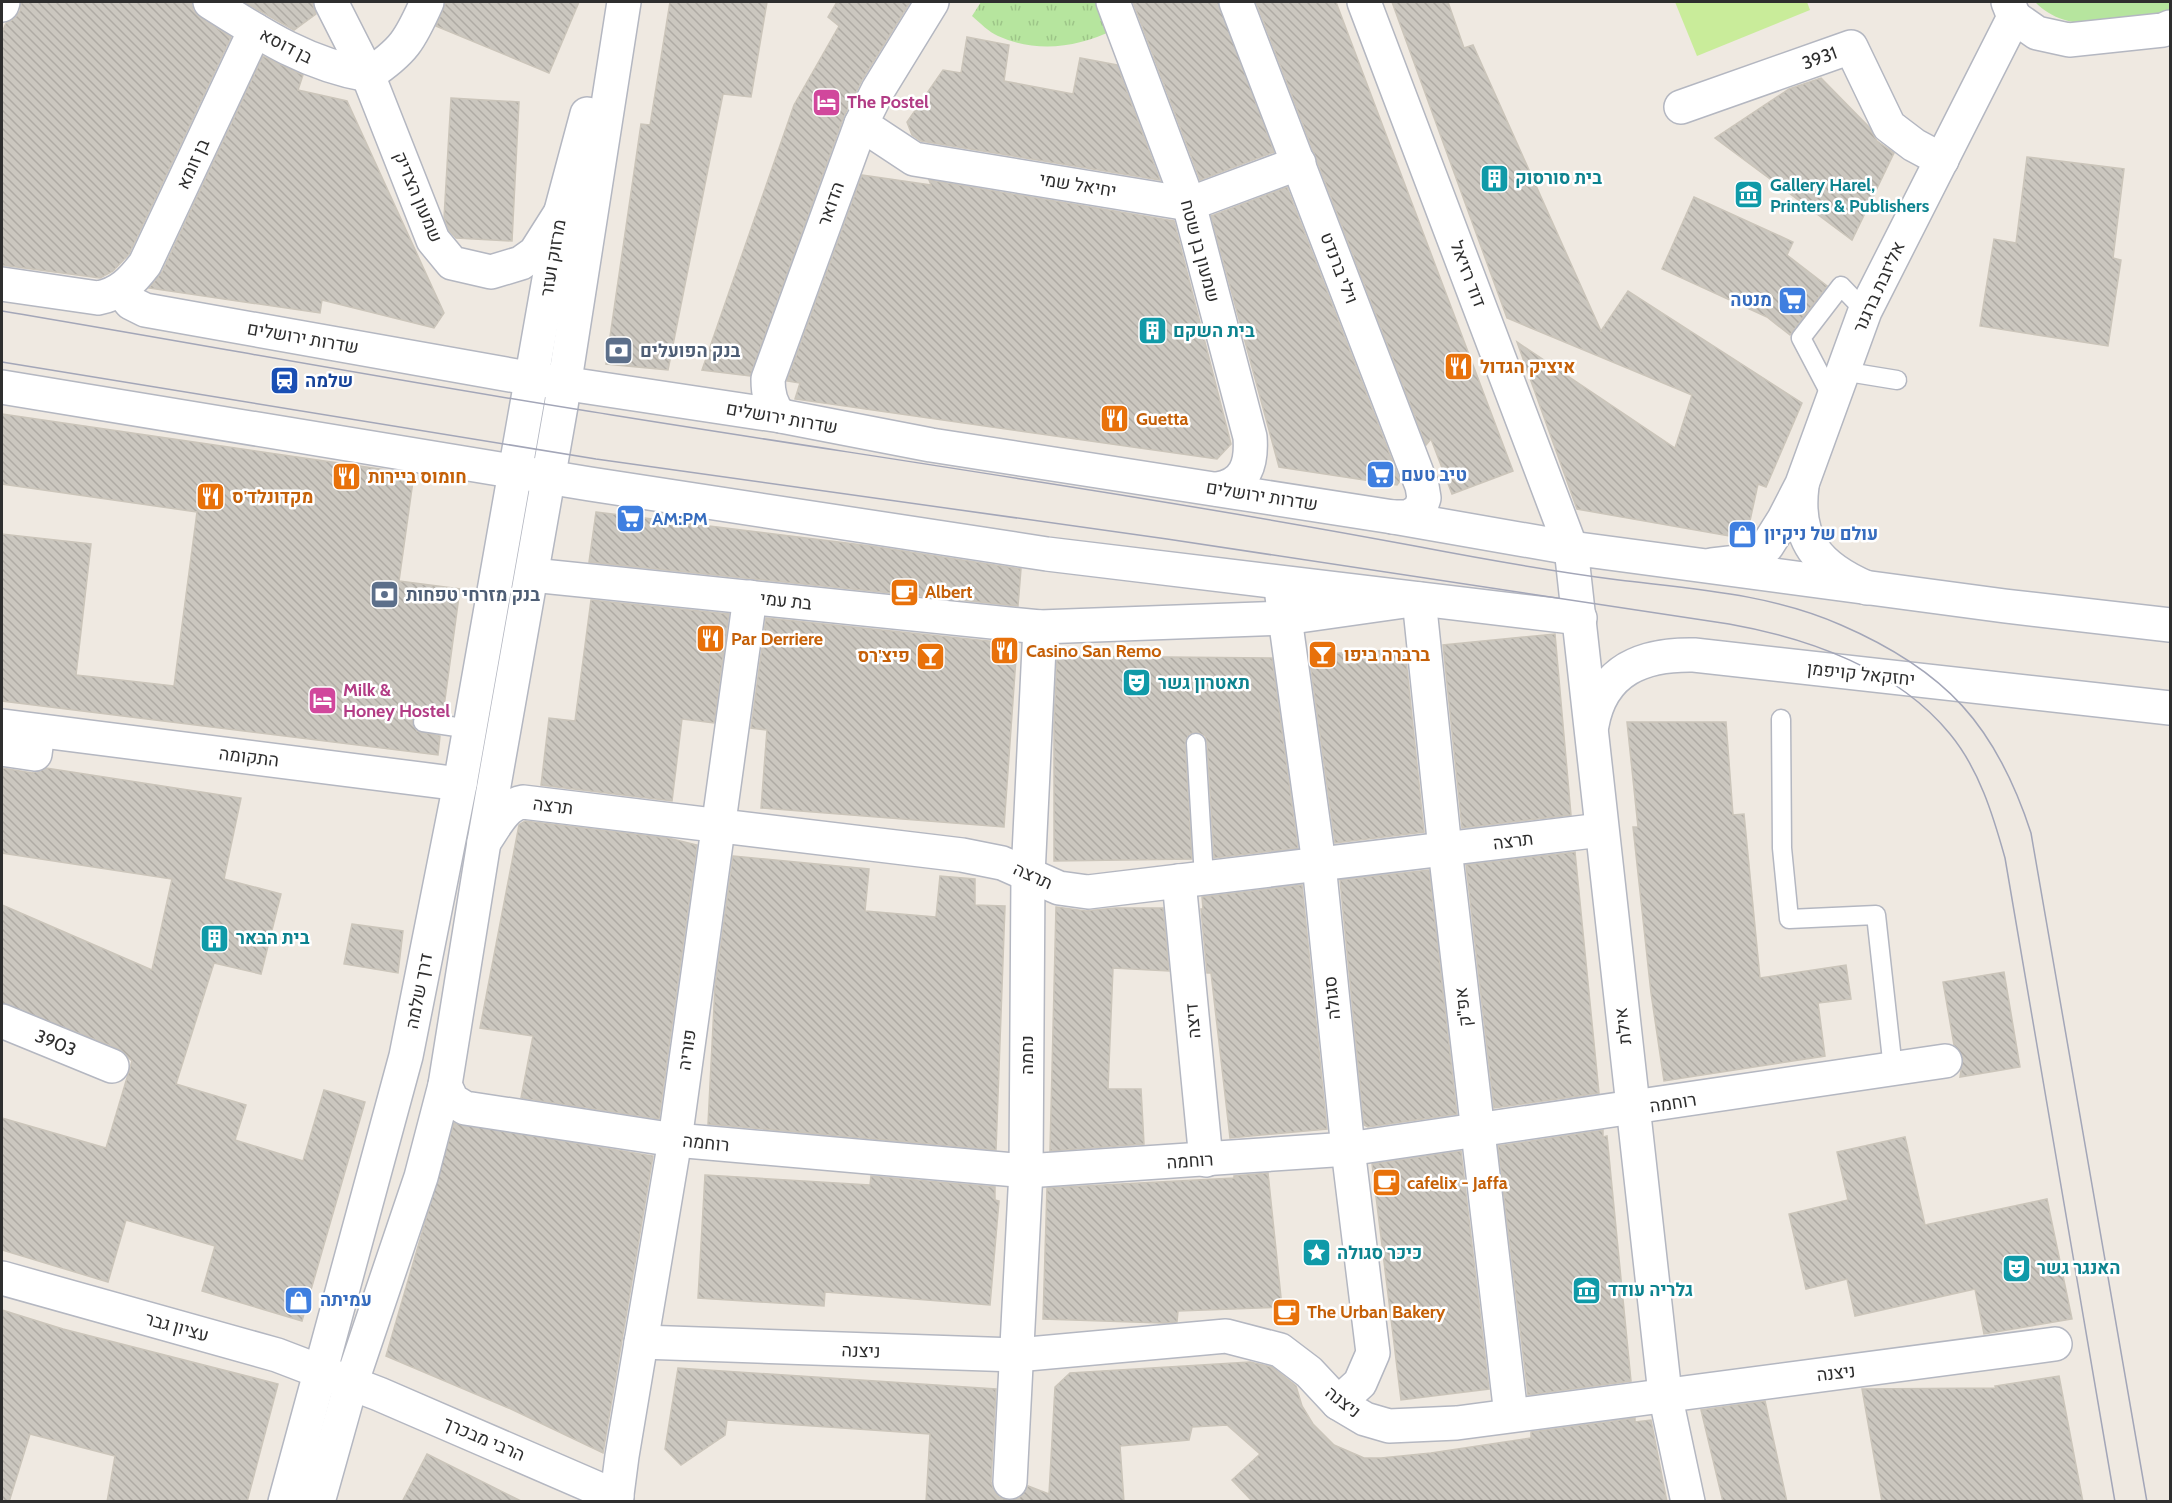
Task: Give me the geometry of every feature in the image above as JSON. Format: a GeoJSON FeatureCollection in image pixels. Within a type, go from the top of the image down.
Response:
{"type":"FeatureCollection","features":[{"type":"Feature","properties":{"kind":"street","name":"בן דוסא"},"geometry":{"type":"LineString","coordinates":[[210,2],[303,57],[335,69],[368,75]]}},
{"type":"Feature","properties":{"kind":"street","name":"שמעון הצדיק"},"geometry":{"type":"LineString","coordinates":[[331,2],[368,75],[433,240],[441,253],[452,263],[491,272],[521,263],[535,253],[549,235],[561,211]]}},
{"type":"Feature","properties":{"kind":"street"},"geometry":{"type":"LineString","coordinates":[[368,75],[396,57],[414,30],[427,2]]}},
{"type":"Feature","properties":{"kind":"street","name":"מרזוק ועזר"},"geometry":{"type":"LineString","coordinates":[[532,474],[564,383],[624,2]]}},
{"type":"Feature","properties":{"kind":"street","name":"הדואר"},"geometry":{"type":"LineString","coordinates":[[781,416],[768,394],[768,379],[861,124],[878,90],[932,2]]}},
{"type":"Feature","properties":{"kind":"street","name":"שמעון בן שטח"},"geometry":{"type":"LineString","coordinates":[[1113,2],[1189,204],[1250,437],[1252,454],[1243,477],[1229,487],[1217,489]]}},
{"type":"Feature","properties":{"kind":"street","name":"וילי ברנדט"},"geometry":{"type":"LineString","coordinates":[[1236,2],[1422,486],[1424,498],[1420,510],[1408,517],[1393,517]]}},
{"type":"Feature","properties":{"kind":"street","name":"דוד רזיאל"},"geometry":{"type":"LineString","coordinates":[[1364,2],[1571,548]]}},
{"type":"Feature","properties":{"kind":"street"},"geometry":{"type":"LineString","coordinates":[[2011,9],[2037,33],[2069,40],[2163,30],[2170,27]]}},
{"type":"Feature","properties":{"kind":"street","name":"אליזבת ברגנר"},"geometry":{"type":"LineString","coordinates":[[1697,566],[1726,564],[1755,556],[1767,546],[1802,484],[1865,311],[1942,160],[2011,9]]}},
{"type":"Feature","properties":{"kind":"street","name":"בן זומא"},"geometry":{"type":"LineString","coordinates":[[121,291],[146,264],[255,30]]}},
{"type":"Feature","properties":{"kind":"street","name":"3931"},"geometry":{"type":"LineString","coordinates":[[1681,107],[1851,47],[1889,126],[1914,145],[1942,160]]}},
{"type":"Feature","properties":{"kind":"street","name":"מרזוק ועזר"},"geometry":{"type":"LineString","coordinates":[[532,474],[532,378],[561,211],[591,96],[615,52]]}},
{"type":"Feature","properties":{"kind":"street","name":"יחיאל שמי"},"geometry":{"type":"LineString","coordinates":[[861,124],[914,159],[1189,204],[1299,163]]}},
{"type":"Feature","properties":{"kind":"street"},"geometry":{"type":"LineString","coordinates":[[2,284],[91,297],[111,296],[121,291]]}},
{"type":"Feature","properties":{"kind":"street","name":"שדרות ירושלים"},"geometry":{"type":"LineString","coordinates":[[121,291],[132,303],[145,310],[532,378],[781,416],[931,445],[1393,517],[1571,548]]}},
{"type":"Feature","properties":{"kind":"street"},"geometry":{"type":"LineString","coordinates":[[2,387],[532,474],[1047,554],[1580,618]]}},
{"type":"Feature","properties":{"kind":"street"},"geometry":{"type":"LineString","coordinates":[[318,1502],[351,1384],[421,1177],[445,1085],[484,842],[532,575],[532,474]]}},
{"type":"Feature","properties":{"kind":"street","name":"דרך שלמה"},"geometry":{"type":"LineString","coordinates":[[285,1502],[406,1056],[470,729],[532,474]]}},
{"type":"Feature","properties":{"kind":"street","name":"אליזבת ברגנר"},"geometry":{"type":"LineString","coordinates":[[1802,484],[1800,504],[1802,524],[1814,552],[1836,572],[1867,588]]}},
{"type":"Feature","properties":{"kind":"street"},"geometry":{"type":"LineString","coordinates":[[1571,548],[1867,588],[2170,625]]}},
{"type":"Feature","properties":{"kind":"street","name":"אילת"},"geometry":{"type":"LineString","coordinates":[[1571,548],[1665,1394],[1688,1502]]}},
{"type":"Feature","properties":{"kind":"street","name":"בת עמי"},"geometry":{"type":"LineString","coordinates":[[532,575],[1040,627],[1285,618],[1419,599]]}},
{"type":"Feature","properties":{"kind":"street","name":"סגולה"},"geometry":{"type":"LineString","coordinates":[[1280,582],[1319,864],[1348,1149],[1373,1353],[1360,1383],[1338,1402]]}},
{"type":"Feature","properties":{"kind":"street","name":"פוריה"},"geometry":{"type":"LineString","coordinates":[[616,1499],[675,1140],[750,597]]}},
{"type":"Feature","properties":{"kind":"street","name":"אפ\"ק"},"geometry":{"type":"LineString","coordinates":[[1419,599],[1445,849],[1511,1415]]}},
{"type":"Feature","properties":{"kind":"street","name":"נחמה"},"geometry":{"type":"LineString","coordinates":[[1010,1482],[1026,1171],[1028,875],[1040,627]]}},
{"type":"Feature","properties":{"kind":"street","name":"יחזקאל קויפמן"},"geometry":{"type":"LineString","coordinates":[[1591,730],[1596,708],[1618,676],[1638,662],[1671,654],[2170,708]]}},
{"type":"Feature","properties":{"kind":"street","name":"התקומה"},"geometry":{"type":"LineString","coordinates":[[2,738],[38,731],[460,784]]}},
{"type":"Feature","properties":{"kind":"street","name":"תרצה"},"geometry":{"type":"LineString","coordinates":[[484,842],[504,812],[516,803],[523,802],[962,855],[1002,862],[1059,888],[1088,892],[1601,830]]}},
{"type":"Feature","properties":{"kind":"street","name":"דיצה"},"geometry":{"type":"LineString","coordinates":[[1192,879],[1206,1160]]}},
{"type":"Feature","properties":{"kind":"street","name":"3903"},"geometry":{"type":"LineString","coordinates":[[2,1021],[112,1066]]}},
{"type":"Feature","properties":{"kind":"street","name":"רוחמה"},"geometry":{"type":"LineString","coordinates":[[445,1085],[452,1100],[465,1108],[675,1140],[1026,1171],[1348,1149],[1633,1109],[1945,1061]]}},
{"type":"Feature","properties":{"kind":"street","name":"עציון גבר"},"geometry":{"type":"LineString","coordinates":[[2,1278],[277,1355],[351,1384]]}},
{"type":"Feature","properties":{"kind":"street","name":"ניצנה"},"geometry":{"type":"LineString","coordinates":[[641,1342],[1016,1355],[1226,1336],[1280,1350],[1309,1372],[1338,1402],[1365,1419],[1389,1426],[1457,1423],[2055,1344]]}},
{"type":"Feature","properties":{"kind":"street","name":"הרבי מבכרך"},"geometry":{"type":"LineString","coordinates":[[351,1384],[616,1499]]}},
{"type":"Feature","properties":{"kind":"lane"},"geometry":{"type":"LineString","coordinates":[[1865,311],[1841,286],[1801,339],[1837,384],[1897,381]]}},
{"type":"Feature","properties":{"kind":"lane"},"geometry":{"type":"LineString","coordinates":[[1781,719],[1782,848],[1789,919],[1876,915],[1893,1069]]}},
{"type":"Feature","properties":{"kind":"lane"},"geometry":{"type":"LineString","coordinates":[[423,722],[470,729]]}},
{"type":"Feature","properties":{"kind":"lane"},"geometry":{"type":"LineString","coordinates":[[1192,879],[1196,743]]}},
{"type":"Feature","properties":{"kind":"green space"},"geometry":{"type":"Polygon","coordinates":[[[981,2],[1104,2],[1113,30],[1071,44],[1027,45],[995,34],[972,16],[981,2]]]}},
{"type":"Feature","properties":{"kind":"green space"},"geometry":{"type":"Polygon","coordinates":[[[1675,2],[1807,2],[1810,10],[1697,56],[1675,2]]]}},
{"type":"Feature","properties":{"kind":"green space"},"geometry":{"type":"Polygon","coordinates":[[[2035,2],[2170,2],[2170,13],[2118,23],[2082,23],[2065,20],[2049,13],[2035,2]]]}},
{"type":"Feature","properties":{"kind":"building"},"geometry":{"type":"Polygon","coordinates":[[[21,2],[191,2],[193,10],[200,17],[231,37],[129,254],[113,271],[100,278],[2,265],[2,33],[6,23],[14,19],[20,11],[21,2]]]}},
{"type":"Feature","properties":{"kind":"building"},"geometry":{"type":"Polygon","coordinates":[[[244,2],[312,2],[316,14],[294,30],[244,2]]]}},
{"type":"Feature","properties":{"kind":"building"},"geometry":{"type":"Polygon","coordinates":[[[446,2],[579,2],[549,73],[436,26],[446,2]]]}},
{"type":"Feature","properties":{"kind":"building"},"geometry":{"type":"Polygon","coordinates":[[[670,2],[767,2],[751,97],[723,94],[668,370],[606,364],[641,124],[650,125],[670,2]]]}},
{"type":"Feature","properties":{"kind":"building"},"geometry":{"type":"Polygon","coordinates":[[[837,2],[910,2],[862,80],[844,116],[750,376],[702,370],[794,105],[839,26],[828,17],[837,2]]]}},
{"type":"Feature","properties":{"kind":"building"},"geometry":{"type":"Polygon","coordinates":[[[1133,2],[1218,2],[1274,152],[1200,180],[1133,2]]]}},
{"type":"Feature","properties":{"kind":"building"},"geometry":{"type":"Polygon","coordinates":[[[1256,2],[1336,2],[1513,471],[1452,494],[1431,439],[1426,445],[1256,2]]]}},
{"type":"Feature","properties":{"kind":"building"},"geometry":{"type":"Polygon","coordinates":[[[1392,2],[1448,2],[1464,48],[1473,45],[1601,331],[1628,291],[1802,403],[1766,487],[1758,484],[1746,539],[1577,509],[1517,342],[1675,448],[1692,395],[1507,318],[1392,2]]]}},
{"type":"Feature","properties":{"kind":"building"},"geometry":{"type":"Polygon","coordinates":[[[967,37],[1009,45],[1004,81],[1073,94],[1080,58],[1117,65],[1160,180],[921,141],[912,135],[907,122],[943,70],[961,73],[967,37]]]}},
{"type":"Feature","properties":{"kind":"building"},"geometry":{"type":"Polygon","coordinates":[[[263,56],[303,75],[298,90],[347,101],[444,313],[434,328],[322,300],[320,313],[149,288],[162,272],[263,56]]]}},
{"type":"Feature","properties":{"kind":"building"},"geometry":{"type":"Polygon","coordinates":[[[1821,78],[1869,127],[1877,141],[1894,153],[1852,240],[1715,138],[1789,89],[1821,78]]]}},
{"type":"Feature","properties":{"kind":"building"},"geometry":{"type":"Polygon","coordinates":[[[451,98],[519,102],[512,241],[456,238],[449,230],[444,218],[451,98]]]}},
{"type":"Feature","properties":{"kind":"building"},"geometry":{"type":"Polygon","coordinates":[[[2027,157],[2124,169],[2113,258],[2121,260],[2108,346],[1980,326],[1994,239],[2016,243],[2027,157]]]}},
{"type":"Feature","properties":{"kind":"building"},"geometry":{"type":"Polygon","coordinates":[[[862,175],[931,185],[929,180],[1174,221],[1231,444],[1217,459],[795,399],[800,383],[787,381],[862,175]]]}},
{"type":"Feature","properties":{"kind":"building"},"geometry":{"type":"Polygon","coordinates":[[[1287,187],[1400,481],[1397,485],[1279,467],[1211,216],[1287,187]]]}},
{"type":"Feature","properties":{"kind":"building"},"geometry":{"type":"Polygon","coordinates":[[[1694,197],[1793,242],[1787,255],[1827,286],[1790,335],[1767,317],[1662,269],[1694,197]]]}},
{"type":"Feature","properties":{"kind":"building"},"geometry":{"type":"Polygon","coordinates":[[[2,414],[414,474],[399,581],[460,589],[443,714],[419,711],[412,721],[417,731],[440,736],[438,755],[2,701],[2,534],[91,544],[76,675],[174,686],[197,512],[2,484],[2,414]]]}},
{"type":"Feature","properties":{"kind":"building"},"geometry":{"type":"Polygon","coordinates":[[[596,512],[871,546],[1021,569],[1018,606],[589,562],[596,512]]]}},
{"type":"Feature","properties":{"kind":"building"},"geometry":{"type":"Polygon","coordinates":[[[591,600],[729,614],[714,723],[682,719],[672,801],[541,785],[549,718],[575,721],[591,600]]]}},
{"type":"Feature","properties":{"kind":"building"},"geometry":{"type":"Polygon","coordinates":[[[766,618],[1017,644],[1004,827],[761,808],[767,730],[751,728],[766,618]]]}},
{"type":"Feature","properties":{"kind":"building"},"geometry":{"type":"Polygon","coordinates":[[[1555,634],[1571,815],[1462,828],[1443,645],[1555,634]]]}},
{"type":"Feature","properties":{"kind":"building"},"geometry":{"type":"Polygon","coordinates":[[[1405,649],[1424,832],[1335,843],[1309,655],[1405,649]]]}},
{"type":"Feature","properties":{"kind":"building"},"geometry":{"type":"Polygon","coordinates":[[[1057,656],[1272,658],[1298,848],[1214,858],[1207,742],[1205,736],[1196,732],[1189,734],[1185,744],[1192,859],[1054,861],[1054,725],[1057,656]]]}},
{"type":"Feature","properties":{"kind":"building"},"geometry":{"type":"Polygon","coordinates":[[[1627,722],[1726,722],[1733,815],[1744,814],[1760,978],[1846,965],[1851,999],[1818,1003],[1825,1056],[1664,1081],[1651,993],[1633,827],[1638,827],[1627,722]]]}},
{"type":"Feature","properties":{"kind":"building"},"geometry":{"type":"Polygon","coordinates":[[[2,768],[32,773],[46,768],[241,798],[224,879],[281,894],[261,974],[214,963],[176,1084],[246,1105],[235,1140],[303,1161],[324,1090],[365,1102],[302,1321],[202,1291],[215,1246],[126,1220],[108,1282],[2,1250],[2,1118],[106,1148],[132,1061],[119,1049],[2,1003],[2,905],[152,970],[172,879],[2,853],[2,768]]]}},
{"type":"Feature","properties":{"kind":"building"},"geometry":{"type":"Polygon","coordinates":[[[525,821],[668,838],[697,845],[659,1119],[521,1098],[533,1036],[480,1028],[519,825],[525,821]]]}},
{"type":"Feature","properties":{"kind":"building"},"geometry":{"type":"Polygon","coordinates":[[[1575,852],[1599,1093],[1494,1108],[1466,865],[1575,852]]]}},
{"type":"Feature","properties":{"kind":"building"},"geometry":{"type":"Polygon","coordinates":[[[733,856],[869,869],[865,911],[936,917],[940,876],[975,879],[975,905],[1005,906],[996,1150],[708,1124],[715,986],[733,856]]]}},
{"type":"Feature","properties":{"kind":"building"},"geometry":{"type":"Polygon","coordinates":[[[1429,870],[1457,1114],[1368,1127],[1364,1125],[1340,880],[1429,870]]]}},
{"type":"Feature","properties":{"kind":"building"},"geometry":{"type":"Polygon","coordinates":[[[1302,885],[1327,1129],[1230,1138],[1211,973],[1207,973],[1202,897],[1302,885]]]}},
{"type":"Feature","properties":{"kind":"building"},"geometry":{"type":"Polygon","coordinates":[[[1056,907],[1086,911],[1115,908],[1163,908],[1169,971],[1113,968],[1108,1089],[1141,1089],[1144,1144],[1050,1151],[1056,907]]]}},
{"type":"Feature","properties":{"kind":"building"},"geometry":{"type":"Polygon","coordinates":[[[352,924],[403,931],[398,973],[344,964],[352,924]]]}},
{"type":"Feature","properties":{"kind":"building"},"geometry":{"type":"Polygon","coordinates":[[[2004,972],[2020,1067],[1960,1077],[1963,1058],[1954,1045],[1943,982],[2004,972]]]}},
{"type":"Feature","properties":{"kind":"building"},"geometry":{"type":"Polygon","coordinates":[[[454,1123],[653,1156],[603,1453],[511,1409],[386,1356],[454,1123]]]}},
{"type":"Feature","properties":{"kind":"building"},"geometry":{"type":"Polygon","coordinates":[[[1603,1130],[1603,1137],[1607,1136],[1631,1381],[1528,1395],[1498,1146],[1603,1130]]]}},
{"type":"Feature","properties":{"kind":"building"},"geometry":{"type":"Polygon","coordinates":[[[1905,1137],[1925,1225],[2047,1199],[2072,1319],[1984,1334],[1975,1289],[1855,1316],[1847,1279],[1806,1289],[1789,1214],[1848,1200],[1837,1152],[1905,1137]]]}},
{"type":"Feature","properties":{"kind":"building"},"geometry":{"type":"Polygon","coordinates":[[[1461,1151],[1489,1389],[1401,1400],[1372,1164],[1461,1151]]]}},
{"type":"Feature","properties":{"kind":"building"},"geometry":{"type":"Polygon","coordinates":[[[1268,1173],[1282,1307],[1178,1311],[1177,1322],[1163,1323],[1043,1319],[1047,1188],[1234,1178],[1234,1176],[1268,1173]]]}},
{"type":"Feature","properties":{"kind":"building"},"geometry":{"type":"Polygon","coordinates":[[[705,1175],[870,1185],[871,1176],[995,1187],[995,1200],[999,1201],[990,1305],[825,1292],[824,1306],[698,1298],[705,1175]]]}},
{"type":"Feature","properties":{"kind":"building"},"geometry":{"type":"Polygon","coordinates":[[[2,1310],[63,1329],[278,1384],[247,1502],[107,1502],[115,1456],[30,1434],[9,1502],[2,1502],[2,1310]]]}},
{"type":"Feature","properties":{"kind":"building"},"geometry":{"type":"Polygon","coordinates":[[[1250,1362],[1272,1367],[1296,1386],[1302,1406],[1313,1424],[1334,1445],[1364,1458],[1431,1453],[1531,1438],[1531,1432],[1635,1418],[1635,1422],[1651,1420],[1667,1502],[1253,1502],[1232,1480],[1260,1454],[1227,1425],[1192,1427],[1189,1440],[1120,1446],[1124,1502],[926,1502],[930,1434],[727,1420],[725,1435],[681,1465],[665,1449],[678,1368],[996,1389],[991,1482],[999,1497],[1010,1501],[1019,1498],[1028,1486],[1049,1494],[1055,1387],[1070,1373],[1250,1362]]]}},
{"type":"Feature","properties":{"kind":"building"},"geometry":{"type":"Polygon","coordinates":[[[2059,1376],[2083,1502],[1882,1502],[1862,1389],[1996,1388],[1995,1386],[2059,1376]]]}},
{"type":"Feature","properties":{"kind":"building"},"geometry":{"type":"Polygon","coordinates":[[[1765,1401],[1787,1502],[1723,1502],[1701,1410],[1765,1401]]]}},
{"type":"Feature","properties":{"kind":"building"},"geometry":{"type":"Polygon","coordinates":[[[427,1454],[523,1502],[402,1502],[427,1454]]]}},
{"type":"Feature","properties":{"kind":"tram line"},"geometry":{"type":"LineString","coordinates":[[2,311],[536,403],[1215,510],[1542,569],[1732,594],[1788,606],[1841,625],[1878,642],[1910,661],[1938,682],[1962,705],[1983,732],[2001,761],[2031,833],[2147,1502]]}},
{"type":"Feature","properties":{"kind":"tram line"},"geometry":{"type":"LineString","coordinates":[[2,362],[596,459],[1167,539],[1729,624],[1759,630],[1820,648],[1878,674],[1929,711],[1960,748],[1984,793],[2005,858],[2115,1502]]}},
{"type":"Feature","properties":{"kind":"place","name":"The Postel"},"geometry":{"type":"Point","coordinates":[826,102]}},
{"type":"Feature","properties":{"kind":"place","name":"בית סורסוק"},"geometry":{"type":"Point","coordinates":[1494,178]}},
{"type":"Feature","properties":{"kind":"place","name":"Gallery Harel, Printers & Publishers"},"geometry":{"type":"Point","coordinates":[1749,195]}},
{"type":"Feature","properties":{"kind":"place","name":"מנטה"},"geometry":{"type":"Point","coordinates":[1793,300]}},
{"type":"Feature","properties":{"kind":"place","name":"בית השקם"},"geometry":{"type":"Point","coordinates":[1152,331]}},
{"type":"Feature","properties":{"kind":"place","name":"בנק הפועלים"},"geometry":{"type":"Point","coordinates":[619,351]}},
{"type":"Feature","properties":{"kind":"place","name":"איציק הגדול"},"geometry":{"type":"Point","coordinates":[1459,367]}},
{"type":"Feature","properties":{"kind":"place","name":"שלמה"},"geometry":{"type":"Point","coordinates":[284,381]}},
{"type":"Feature","properties":{"kind":"place","name":"Guetta"},"geometry":{"type":"Point","coordinates":[1115,419]}},
{"type":"Feature","properties":{"kind":"place","name":"טיב טעם"},"geometry":{"type":"Point","coordinates":[1380,475]}},
{"type":"Feature","properties":{"kind":"place","name":"חומוס ביירות"},"geometry":{"type":"Point","coordinates":[347,477]}},
{"type":"Feature","properties":{"kind":"place","name":"מקדונלד'ס"},"geometry":{"type":"Point","coordinates":[211,497]}},
{"type":"Feature","properties":{"kind":"place","name":"AM:PM"},"geometry":{"type":"Point","coordinates":[631,519]}},
{"type":"Feature","properties":{"kind":"place","name":"עולם של ניקיון"},"geometry":{"type":"Point","coordinates":[1743,534]}},
{"type":"Feature","properties":{"kind":"place","name":"Albert"},"geometry":{"type":"Point","coordinates":[904,592]}},
{"type":"Feature","properties":{"kind":"place","name":"בנק מזרחי טפחות"},"geometry":{"type":"Point","coordinates":[385,595]}},
{"type":"Feature","properties":{"kind":"place","name":"Par Derriere"},"geometry":{"type":"Point","coordinates":[710,639]}},
{"type":"Feature","properties":{"kind":"place","name":"Casino San Remo"},"geometry":{"type":"Point","coordinates":[1005,651]}},
{"type":"Feature","properties":{"kind":"place","name":"ברברה ביפו"},"geometry":{"type":"Point","coordinates":[1323,655]}},
{"type":"Feature","properties":{"kind":"place","name":"פיצ'רס"},"geometry":{"type":"Point","coordinates":[931,656]}},
{"type":"Feature","properties":{"kind":"place","name":"תאטרון גשר"},"geometry":{"type":"Point","coordinates":[1137,683]}},
{"type":"Feature","properties":{"kind":"place","name":"Milk & Honey Hostel"},"geometry":{"type":"Point","coordinates":[322,700]}},
{"type":"Feature","properties":{"kind":"place","name":"בית הבאר"},"geometry":{"type":"Point","coordinates":[215,938]}},
{"type":"Feature","properties":{"kind":"place","name":"cafelix - Jaffa"},"geometry":{"type":"Point","coordinates":[1386,1183]}},
{"type":"Feature","properties":{"kind":"place","name":"כיכר סגולה"},"geometry":{"type":"Point","coordinates":[1316,1253]}},
{"type":"Feature","properties":{"kind":"place","name":"האנגר גשר"},"geometry":{"type":"Point","coordinates":[2016,1268]}},
{"type":"Feature","properties":{"kind":"place","name":"גלריה עודד"},"geometry":{"type":"Point","coordinates":[1587,1290]}},
{"type":"Feature","properties":{"kind":"place","name":"עמיתה"},"geometry":{"type":"Point","coordinates":[299,1300]}},
{"type":"Feature","properties":{"kind":"place","name":"The Urban Bakery"},"geometry":{"type":"Point","coordinates":[1286,1312]}}]}
